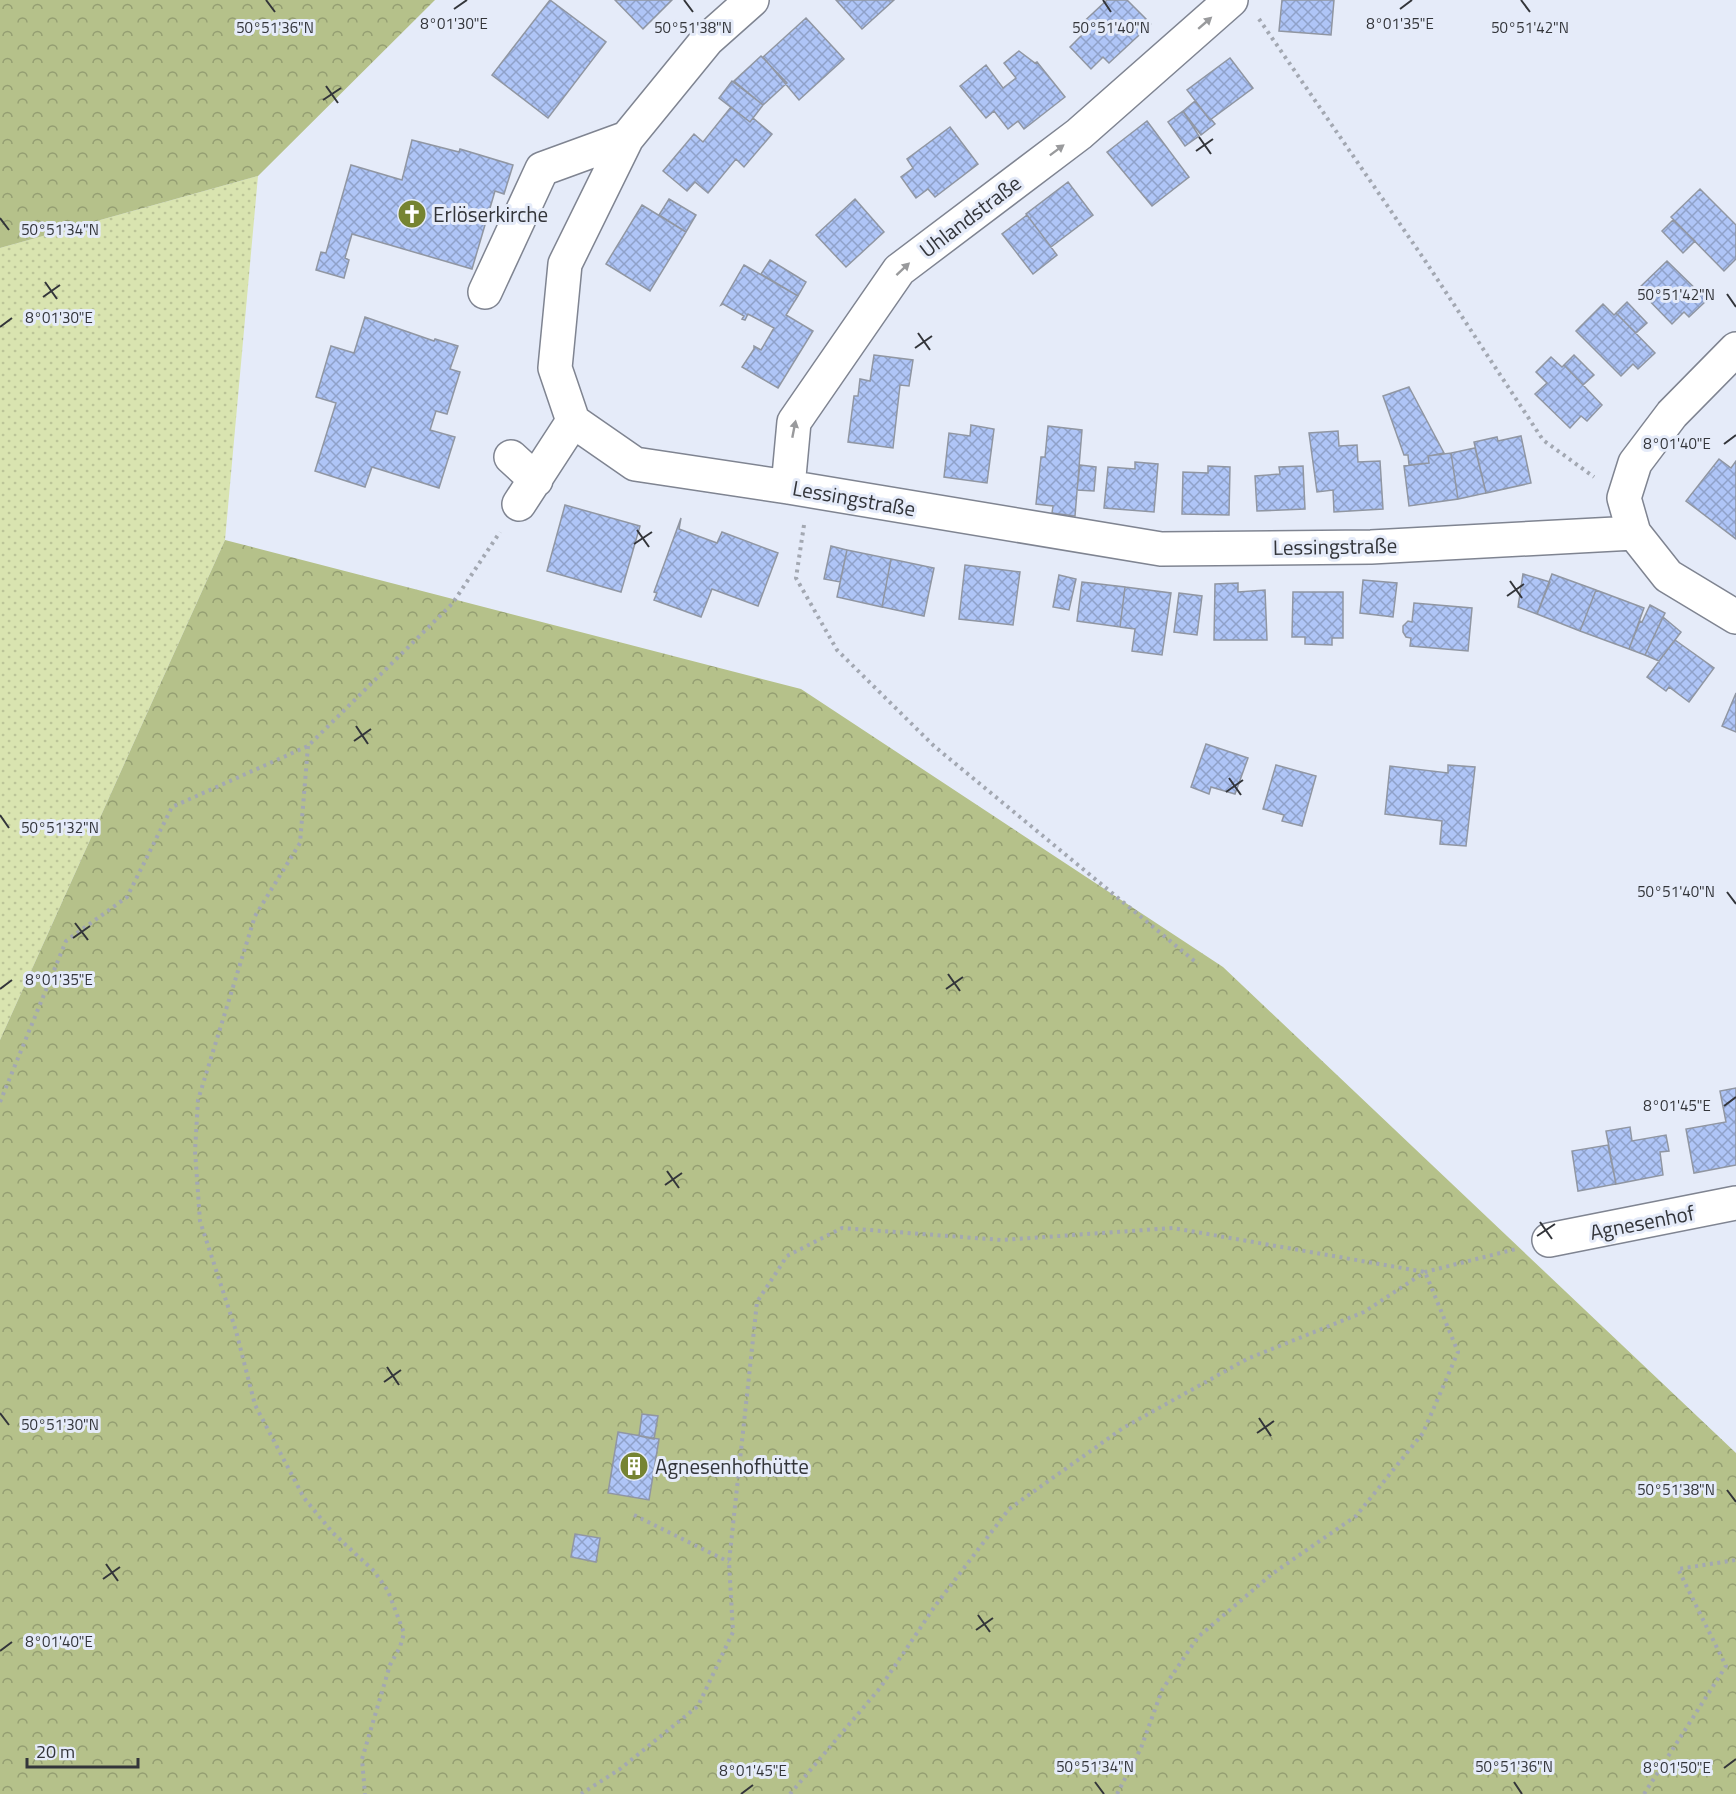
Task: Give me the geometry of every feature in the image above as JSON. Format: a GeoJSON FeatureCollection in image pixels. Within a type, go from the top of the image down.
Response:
{"type":"FeatureCollection","features":[{"type":"Feature","properties":{"kind":"street"},"geometry":{"type":"LineString","coordinates":[[527,492],[573,421],[555,368],[565,264],[627,138],[707,40],[752,0]]}},
{"type":"Feature","properties":{"kind":"street","name":"Uhlandstraße"},"geometry":{"type":"LineString","coordinates":[[798,489],[794,422],[899,270],[1079,134],[1242,5]]}},
{"type":"Feature","properties":{"kind":"street"},"geometry":{"type":"LineString","coordinates":[[485,292],[543,169],[627,138]]}},
{"type":"Feature","properties":{"kind":"street"},"geometry":{"type":"LineString","coordinates":[[1736,349],[1671,414],[1635,462],[1624,498],[1634,533],[1668,576],[1736,617]]}},
{"type":"Feature","properties":{"kind":"street","name":"Lessingstraße"},"geometry":{"type":"LineString","coordinates":[[573,421],[635,464],[1161,549],[1371,546],[1634,533]]}},
{"type":"Feature","properties":{"kind":"street"},"geometry":{"type":"LineString","coordinates":[[511,457],[527,492]]}},
{"type":"Feature","properties":{"kind":"street","name":"Agnesenhof"},"geometry":{"type":"LineString","coordinates":[[1549,1240],[1736,1203]]}},
{"type":"Feature","properties":{"kind":"path"},"geometry":{"type":"LineString","coordinates":[[1242,5],[1426,262],[1543,440],[1624,498]]}},
{"type":"Feature","properties":{"kind":"path"},"geometry":{"type":"LineString","coordinates":[[798,489],[796,578],[837,650],[934,746],[1198,964]]}},
{"type":"Feature","properties":{"kind":"path"},"geometry":{"type":"LineString","coordinates":[[0,1102],[66,941],[126,897],[172,807],[308,746],[452,604],[527,492]]}},
{"type":"Feature","properties":{"kind":"path"},"geometry":{"type":"LineString","coordinates":[[308,746],[300,843],[255,916],[198,1100],[195,1151],[200,1221],[236,1331],[255,1405],[304,1498],[333,1533],[374,1571],[387,1591],[404,1633],[400,1647],[390,1665],[362,1759],[365,1794]]}},
{"type":"Feature","properties":{"kind":"path"},"geometry":{"type":"LineString","coordinates":[[581,1794],[620,1769],[698,1706],[733,1632],[729,1562],[757,1302],[787,1256],[842,1228],[1002,1240],[1173,1228],[1425,1272]]}},
{"type":"Feature","properties":{"kind":"path"},"geometry":{"type":"LineString","coordinates":[[790,1794],[880,1688],[935,1606],[1009,1509],[1123,1428],[1247,1359],[1364,1312],[1425,1272],[1549,1240]]}},
{"type":"Feature","properties":{"kind":"path"},"geometry":{"type":"LineString","coordinates":[[1117,1794],[1141,1748],[1162,1690],[1198,1637],[1272,1574],[1356,1516],[1422,1433],[1458,1352],[1425,1272]]}},
{"type":"Feature","properties":{"kind":"path"},"geometry":{"type":"LineString","coordinates":[[634,1515],[729,1562]]}},
{"type":"Feature","properties":{"kind":"path"},"geometry":{"type":"LineString","coordinates":[[1644,1794],[1726,1666],[1678,1569],[1736,1560]]}},
{"type":"Feature","properties":{"kind":"green space"},"geometry":{"type":"Polygon","coordinates":[[[0,0],[435,0],[258,176],[0,248],[0,0]]]}},
{"type":"Feature","properties":{"kind":"green space"},"geometry":{"type":"Polygon","coordinates":[[[258,176],[225,540],[0,1040],[0,248],[258,176]]]}},
{"type":"Feature","properties":{"kind":"green space"},"geometry":{"type":"Polygon","coordinates":[[[225,540],[801,689],[1223,967],[1736,1453],[1736,1794],[0,1794],[0,1040],[225,540]],[[642,1414],[639,1436],[608,1493],[649,1499],[659,1440],[654,1439],[658,1416],[642,1414]],[[575,1534],[571,1557],[596,1562],[600,1538],[575,1534]]]}},
{"type":"Feature","properties":{"kind":"building"},"geometry":{"type":"Polygon","coordinates":[[[550,0],[606,42],[548,118],[492,75],[550,0]]]}},
{"type":"Feature","properties":{"kind":"building"},"geometry":{"type":"Polygon","coordinates":[[[615,0],[672,0],[643,29],[615,0]]]}},
{"type":"Feature","properties":{"kind":"building"},"geometry":{"type":"Polygon","coordinates":[[[836,0],[894,0],[862,29],[836,0]]]}},
{"type":"Feature","properties":{"kind":"building"},"geometry":{"type":"Polygon","coordinates":[[[1107,0],[1127,0],[1151,24],[1109,63],[1103,57],[1091,69],[1070,47],[1082,35],[1076,29],[1107,0]]]}},
{"type":"Feature","properties":{"kind":"building"},"geometry":{"type":"Polygon","coordinates":[[[1282,0],[1334,0],[1331,35],[1279,31],[1282,0]]]}},
{"type":"Feature","properties":{"kind":"building"},"geometry":{"type":"Polygon","coordinates":[[[806,18],[844,59],[799,100],[763,57],[806,18]]]}},
{"type":"Feature","properties":{"kind":"building"},"geometry":{"type":"Polygon","coordinates":[[[1019,51],[1035,63],[1037,62],[1065,97],[1024,129],[1018,121],[1008,129],[994,111],[986,118],[960,86],[986,65],[1003,88],[1016,78],[1004,63],[1019,51]]]}},
{"type":"Feature","properties":{"kind":"building"},"geometry":{"type":"Polygon","coordinates":[[[761,56],[787,83],[763,105],[734,81],[761,56]]]}},
{"type":"Feature","properties":{"kind":"building"},"geometry":{"type":"Polygon","coordinates":[[[1230,58],[1253,88],[1210,120],[1187,90],[1230,58]]]}},
{"type":"Feature","properties":{"kind":"building"},"geometry":{"type":"Polygon","coordinates":[[[732,81],[763,105],[750,122],[719,98],[732,81]]]}},
{"type":"Feature","properties":{"kind":"building"},"geometry":{"type":"Polygon","coordinates":[[[1195,101],[1215,124],[1201,135],[1183,111],[1195,101]]]}},
{"type":"Feature","properties":{"kind":"building"},"geometry":{"type":"Polygon","coordinates":[[[731,107],[750,122],[753,118],[772,134],[744,167],[736,159],[708,193],[695,182],[687,191],[663,171],[694,134],[703,142],[731,107]]]}},
{"type":"Feature","properties":{"kind":"building"},"geometry":{"type":"Polygon","coordinates":[[[1183,111],[1199,136],[1185,146],[1168,122],[1183,111]]]}},
{"type":"Feature","properties":{"kind":"building"},"geometry":{"type":"Polygon","coordinates":[[[1147,121],[1189,177],[1152,206],[1107,152],[1147,121]]]}},
{"type":"Feature","properties":{"kind":"building"},"geometry":{"type":"Polygon","coordinates":[[[950,127],[978,164],[935,197],[928,189],[916,198],[901,177],[913,168],[907,159],[950,127]]]}},
{"type":"Feature","properties":{"kind":"building","name":"Erlöserkirche"},"geometry":{"type":"Polygon","coordinates":[[[412,140],[459,152],[460,149],[513,165],[504,194],[495,191],[472,269],[352,234],[345,258],[349,260],[344,278],[316,270],[321,252],[326,253],[351,165],[402,180],[412,140]]]}},
{"type":"Feature","properties":{"kind":"building"},"geometry":{"type":"Polygon","coordinates":[[[1068,182],[1093,215],[1051,247],[1026,214],[1068,182]]]}},
{"type":"Feature","properties":{"kind":"building"},"geometry":{"type":"Polygon","coordinates":[[[1700,189],[1736,225],[1736,259],[1724,271],[1671,217],[1700,189]]]}},
{"type":"Feature","properties":{"kind":"building"},"geometry":{"type":"Polygon","coordinates":[[[669,199],[696,215],[686,232],[659,215],[669,199]]]}},
{"type":"Feature","properties":{"kind":"building"},"geometry":{"type":"Polygon","coordinates":[[[855,199],[884,232],[846,267],[816,235],[855,199]]]}},
{"type":"Feature","properties":{"kind":"building"},"geometry":{"type":"Polygon","coordinates":[[[642,205],[686,232],[650,291],[606,264],[642,205]]]}},
{"type":"Feature","properties":{"kind":"building"},"geometry":{"type":"Polygon","coordinates":[[[1027,215],[1057,255],[1033,274],[1002,234],[1027,215]]]}},
{"type":"Feature","properties":{"kind":"building"},"geometry":{"type":"Polygon","coordinates":[[[1673,220],[1695,241],[1683,253],[1662,231],[1673,220]]]}},
{"type":"Feature","properties":{"kind":"building"},"geometry":{"type":"Polygon","coordinates":[[[770,260],[806,282],[798,296],[761,274],[770,260]]]}},
{"type":"Feature","properties":{"kind":"building"},"geometry":{"type":"Polygon","coordinates":[[[1667,261],[1707,300],[1689,317],[1684,312],[1672,324],[1638,289],[1667,261]]]}},
{"type":"Feature","properties":{"kind":"building"},"geometry":{"type":"Polygon","coordinates":[[[744,265],[798,296],[786,315],[813,331],[778,388],[742,367],[754,346],[761,350],[774,328],[748,314],[745,320],[742,319],[744,316],[721,305],[744,265]]]}},
{"type":"Feature","properties":{"kind":"building"},"geometry":{"type":"Polygon","coordinates":[[[1627,302],[1647,323],[1636,333],[1616,313],[1627,302]]]}},
{"type":"Feature","properties":{"kind":"building"},"geometry":{"type":"Polygon","coordinates":[[[1603,304],[1614,315],[1616,313],[1655,353],[1638,369],[1633,364],[1621,376],[1576,331],[1603,304]]]}},
{"type":"Feature","properties":{"kind":"building"},"geometry":{"type":"Polygon","coordinates":[[[365,317],[434,341],[435,339],[458,346],[450,369],[460,372],[447,414],[436,411],[430,430],[455,437],[439,488],[372,467],[365,487],[315,471],[336,403],[316,397],[331,346],[354,353],[365,317]]]}},
{"type":"Feature","properties":{"kind":"building"},"geometry":{"type":"Polygon","coordinates":[[[874,355],[913,360],[909,386],[900,385],[893,448],[848,442],[854,396],[858,396],[860,379],[870,381],[874,355]]]}},
{"type":"Feature","properties":{"kind":"building"},"geometry":{"type":"Polygon","coordinates":[[[1574,355],[1594,375],[1583,385],[1564,365],[1574,355]]]}},
{"type":"Feature","properties":{"kind":"building"},"geometry":{"type":"Polygon","coordinates":[[[1551,357],[1562,367],[1564,365],[1602,405],[1587,421],[1581,416],[1570,428],[1535,394],[1547,383],[1536,372],[1551,357]]]}},
{"type":"Feature","properties":{"kind":"building"},"geometry":{"type":"Polygon","coordinates":[[[1409,387],[1444,453],[1428,456],[1429,463],[1409,465],[1408,455],[1404,455],[1383,396],[1409,387]]]}},
{"type":"Feature","properties":{"kind":"building"},"geometry":{"type":"Polygon","coordinates":[[[971,425],[994,429],[987,483],[944,477],[949,433],[970,436],[971,425]]]}},
{"type":"Feature","properties":{"kind":"building"},"geometry":{"type":"Polygon","coordinates":[[[1048,426],[1082,430],[1075,516],[1052,513],[1053,506],[1036,504],[1041,457],[1045,457],[1048,426]]]}},
{"type":"Feature","properties":{"kind":"building"},"geometry":{"type":"Polygon","coordinates":[[[1338,431],[1339,446],[1357,445],[1358,462],[1380,461],[1383,509],[1334,512],[1333,490],[1317,492],[1309,433],[1338,431]]]}},
{"type":"Feature","properties":{"kind":"building"},"geometry":{"type":"Polygon","coordinates":[[[1521,436],[1531,483],[1486,493],[1474,442],[1497,437],[1498,441],[1521,436]]]}},
{"type":"Feature","properties":{"kind":"building"},"geometry":{"type":"Polygon","coordinates":[[[1475,448],[1486,493],[1458,499],[1451,453],[1475,448]]]}},
{"type":"Feature","properties":{"kind":"building"},"geometry":{"type":"Polygon","coordinates":[[[1451,453],[1458,499],[1409,506],[1404,466],[1429,463],[1428,456],[1451,453]]]}},
{"type":"Feature","properties":{"kind":"building"},"geometry":{"type":"Polygon","coordinates":[[[1719,459],[1731,468],[1736,461],[1736,539],[1686,501],[1719,459]]]}},
{"type":"Feature","properties":{"kind":"building"},"geometry":{"type":"Polygon","coordinates":[[[1135,462],[1158,464],[1154,512],[1104,508],[1108,467],[1135,469],[1135,462]]]}},
{"type":"Feature","properties":{"kind":"building"},"geometry":{"type":"Polygon","coordinates":[[[1080,465],[1096,467],[1094,491],[1077,490],[1080,465]]]}},
{"type":"Feature","properties":{"kind":"building"},"geometry":{"type":"Polygon","coordinates":[[[1208,466],[1230,467],[1229,515],[1182,514],[1183,472],[1208,473],[1208,466]]]}},
{"type":"Feature","properties":{"kind":"building"},"geometry":{"type":"Polygon","coordinates":[[[1303,466],[1305,509],[1257,511],[1255,476],[1280,474],[1279,467],[1303,466]]]}},
{"type":"Feature","properties":{"kind":"building"},"geometry":{"type":"Polygon","coordinates":[[[565,505],[640,526],[621,592],[547,571],[565,505]]]}},
{"type":"Feature","properties":{"kind":"building"},"geometry":{"type":"Polygon","coordinates":[[[681,518],[679,529],[717,543],[722,532],[778,553],[758,606],[712,589],[701,617],[654,600],[657,593],[654,592],[681,518]]]}},
{"type":"Feature","properties":{"kind":"building"},"geometry":{"type":"Polygon","coordinates":[[[831,546],[847,550],[840,582],[824,579],[831,546]]]}},
{"type":"Feature","properties":{"kind":"building"},"geometry":{"type":"Polygon","coordinates":[[[847,550],[891,559],[882,607],[837,597],[847,550]]]}},
{"type":"Feature","properties":{"kind":"building"},"geometry":{"type":"Polygon","coordinates":[[[891,559],[934,568],[924,616],[882,607],[891,559]]]}},
{"type":"Feature","properties":{"kind":"building"},"geometry":{"type":"Polygon","coordinates":[[[965,565],[1020,572],[1013,625],[959,619],[965,565]]]}},
{"type":"Feature","properties":{"kind":"building"},"geometry":{"type":"Polygon","coordinates":[[[1523,574],[1550,582],[1537,614],[1518,607],[1523,574]]]}},
{"type":"Feature","properties":{"kind":"building"},"geometry":{"type":"Polygon","coordinates":[[[1552,574],[1596,590],[1580,631],[1537,614],[1552,574]]]}},
{"type":"Feature","properties":{"kind":"building"},"geometry":{"type":"Polygon","coordinates":[[[1059,575],[1076,579],[1069,610],[1053,607],[1059,575]]]}},
{"type":"Feature","properties":{"kind":"building"},"geometry":{"type":"Polygon","coordinates":[[[1363,580],[1397,583],[1393,617],[1360,613],[1363,580]]]}},
{"type":"Feature","properties":{"kind":"building"},"geometry":{"type":"Polygon","coordinates":[[[1082,582],[1125,587],[1120,627],[1077,621],[1082,582]]]}},
{"type":"Feature","properties":{"kind":"building"},"geometry":{"type":"Polygon","coordinates":[[[1238,583],[1238,592],[1265,590],[1267,640],[1214,640],[1215,584],[1238,583]]]}},
{"type":"Feature","properties":{"kind":"building"},"geometry":{"type":"Polygon","coordinates":[[[1125,587],[1171,593],[1162,655],[1132,651],[1135,629],[1120,627],[1125,587]]]}},
{"type":"Feature","properties":{"kind":"building"},"geometry":{"type":"Polygon","coordinates":[[[1596,590],[1644,608],[1629,649],[1580,631],[1596,590]]]}},
{"type":"Feature","properties":{"kind":"building"},"geometry":{"type":"Polygon","coordinates":[[[1293,592],[1343,592],[1343,638],[1332,638],[1332,645],[1305,644],[1305,637],[1292,637],[1293,592]]]}},
{"type":"Feature","properties":{"kind":"building"},"geometry":{"type":"Polygon","coordinates":[[[1179,593],[1202,596],[1197,635],[1174,632],[1179,593]]]}},
{"type":"Feature","properties":{"kind":"building"},"geometry":{"type":"Polygon","coordinates":[[[1414,603],[1472,608],[1468,651],[1410,646],[1411,638],[1406,637],[1403,626],[1408,621],[1412,622],[1414,603]]]}},
{"type":"Feature","properties":{"kind":"building"},"geometry":{"type":"Polygon","coordinates":[[[1650,605],[1665,613],[1645,655],[1629,649],[1640,621],[1642,622],[1650,605]]]}},
{"type":"Feature","properties":{"kind":"building"},"geometry":{"type":"Polygon","coordinates":[[[1663,617],[1681,632],[1659,661],[1645,655],[1663,617]]]}},
{"type":"Feature","properties":{"kind":"building"},"geometry":{"type":"Polygon","coordinates":[[[1675,640],[1714,668],[1689,702],[1669,687],[1666,691],[1647,677],[1675,640]]]}},
{"type":"Feature","properties":{"kind":"building"},"geometry":{"type":"Polygon","coordinates":[[[1736,693],[1736,732],[1722,726],[1736,693]]]}},
{"type":"Feature","properties":{"kind":"building"},"geometry":{"type":"Polygon","coordinates":[[[1206,744],[1248,758],[1235,794],[1211,787],[1209,794],[1191,787],[1206,744]]]}},
{"type":"Feature","properties":{"kind":"building"},"geometry":{"type":"Polygon","coordinates":[[[1276,765],[1316,776],[1302,826],[1282,821],[1284,815],[1263,809],[1276,765]]]}},
{"type":"Feature","properties":{"kind":"building"},"geometry":{"type":"Polygon","coordinates":[[[1448,765],[1475,767],[1466,846],[1440,844],[1442,821],[1385,814],[1390,766],[1448,773],[1448,765]]]}},
{"type":"Feature","properties":{"kind":"building"},"geometry":{"type":"Polygon","coordinates":[[[1736,1088],[1736,1165],[1694,1173],[1686,1129],[1726,1122],[1720,1091],[1736,1088]]]}},
{"type":"Feature","properties":{"kind":"building"},"geometry":{"type":"Polygon","coordinates":[[[1630,1127],[1632,1141],[1666,1135],[1669,1151],[1660,1152],[1663,1175],[1616,1184],[1606,1131],[1630,1127]]]}},
{"type":"Feature","properties":{"kind":"building"},"geometry":{"type":"Polygon","coordinates":[[[1608,1145],[1616,1184],[1578,1191],[1572,1151],[1608,1145]]]}},
{"type":"Feature","properties":{"kind":"building"},"geometry":{"type":"Polygon","coordinates":[[[642,1414],[658,1416],[654,1439],[639,1436],[642,1414]]]}},
{"type":"Feature","properties":{"kind":"building","name":"Agnesenhofhütte"},"geometry":{"type":"Polygon","coordinates":[[[618,1432],[659,1439],[649,1500],[608,1493],[618,1432]]]}},
{"type":"Feature","properties":{"kind":"building"},"geometry":{"type":"Polygon","coordinates":[[[575,1534],[600,1538],[596,1562],[571,1557],[575,1534]]]}},
{"type":"Feature","properties":{"kind":"place","name":"Erlöserkirche"},"geometry":{"type":"Point","coordinates":[412,214]}},
{"type":"Feature","properties":{"kind":"place","name":"Agnesenhofhütte"},"geometry":{"type":"Point","coordinates":[634,1466]}}]}
